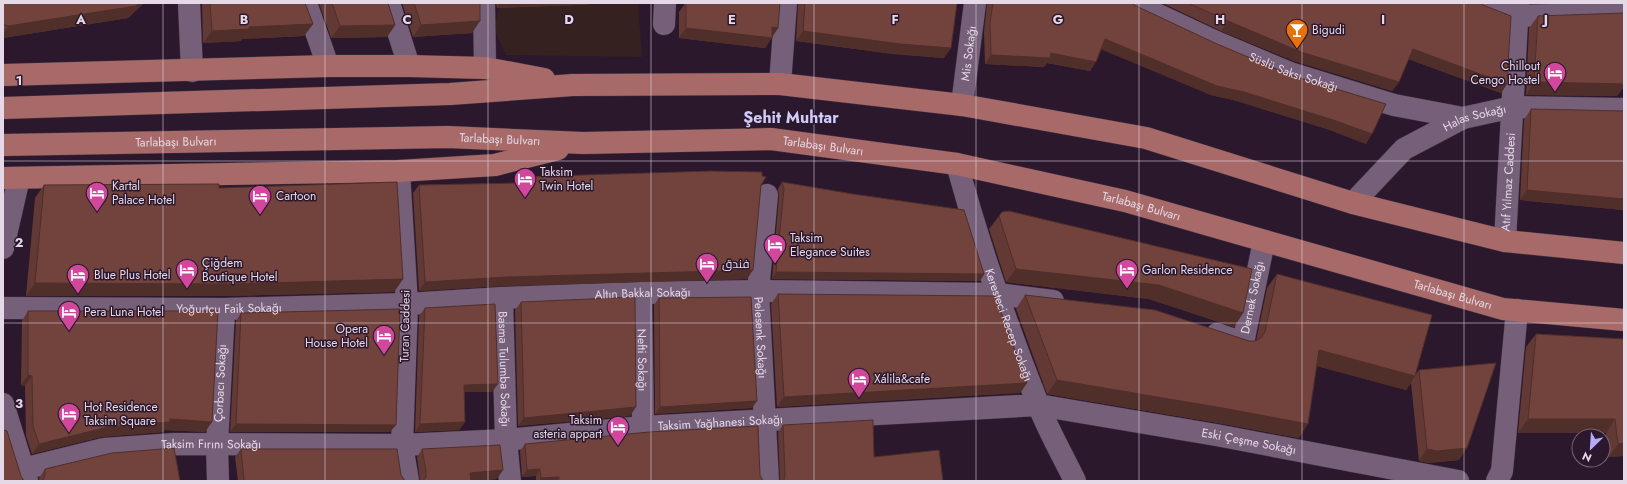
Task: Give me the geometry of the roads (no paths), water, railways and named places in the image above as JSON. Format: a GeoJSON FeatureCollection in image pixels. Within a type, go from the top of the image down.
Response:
{"type":"FeatureCollection","features":[{"type":"Feature","properties":{"kind":"main road"},"geometry":{"type":"LineString","coordinates":[[3,75],[192,71],[328,66],[409,66],[485,68],[573,85]]}},
{"type":"Feature","properties":{"kind":"main road"},"geometry":{"type":"LineString","coordinates":[[3,108],[450,94],[573,85],[780,84],[962,104],[1146,138],[1353,203],[1505,241],[1624,253]]}},
{"type":"Feature","properties":{"kind":"main road","name":"Tarlabaşı Bulvarı"},"geometry":{"type":"LineString","coordinates":[[3,145],[448,137],[583,143],[772,139],[957,164],[1125,201],[1503,309],[1624,320]]}},
{"type":"Feature","properties":{"kind":"main road"},"geometry":{"type":"LineString","coordinates":[[11,178],[399,171],[494,165],[583,143]]}},
{"type":"Feature","properties":{"kind":"street"},"geometry":{"type":"LineString","coordinates":[[189,3],[192,71]]}},
{"type":"Feature","properties":{"kind":"street"},"geometry":{"type":"LineString","coordinates":[[306,3],[328,66]]}},
{"type":"Feature","properties":{"kind":"street"},"geometry":{"type":"LineString","coordinates":[[389,3],[409,66]]}},
{"type":"Feature","properties":{"kind":"street"},"geometry":{"type":"LineString","coordinates":[[484,3],[485,68]]}},
{"type":"Feature","properties":{"kind":"street"},"geometry":{"type":"LineString","coordinates":[[780,84],[786,3]]}},
{"type":"Feature","properties":{"kind":"street","name":"Mis Sokağı"},"geometry":{"type":"LineString","coordinates":[[962,104],[975,3]]}},
{"type":"Feature","properties":{"kind":"street","name":"Süslü Saksı Sokağı"},"geometry":{"type":"LineString","coordinates":[[1133,3],[1216,42],[1290,73],[1394,105],[1463,118]]}},
{"type":"Feature","properties":{"kind":"street"},"geometry":{"type":"LineString","coordinates":[[1481,3],[1517,10],[1624,13]]}},
{"type":"Feature","properties":{"kind":"street","name":"Atıf Yılmaz Caddesi"},"geometry":{"type":"LineString","coordinates":[[1505,241],[1517,10]]}},
{"type":"Feature","properties":{"kind":"street","name":"Halas Sokağı"},"geometry":{"type":"LineString","coordinates":[[1353,203],[1404,149],[1463,118],[1513,107],[1624,109]]}},
{"type":"Feature","properties":{"kind":"street","name":"Keresteci Recep Sokağı"},"geometry":{"type":"LineString","coordinates":[[957,164],[970,210],[998,294],[1038,405],[1075,481]]}},
{"type":"Feature","properties":{"kind":"street","name":"Turan Caddesi"},"geometry":{"type":"LineString","coordinates":[[399,171],[407,304],[402,445],[408,481]]}},
{"type":"Feature","properties":{"kind":"street"},"geometry":{"type":"LineString","coordinates":[[3,248],[11,178]]}},
{"type":"Feature","properties":{"kind":"street","name":"Pelesenk Sokağı"},"geometry":{"type":"LineString","coordinates":[[767,195],[758,291],[768,481]]}},
{"type":"Feature","properties":{"kind":"street","name":"Dernek Sokağı"},"geometry":{"type":"LineString","coordinates":[[1199,328],[1243,343],[1264,241]]}},
{"type":"Feature","properties":{"kind":"street","name":"Altın Bakkal Sokağı"},"geometry":{"type":"LineString","coordinates":[[407,304],[502,298],[758,291],[998,294]]}},
{"type":"Feature","properties":{"kind":"street","name":"Nefti Sokağı"},"geometry":{"type":"LineString","coordinates":[[641,293],[643,427]]}},
{"type":"Feature","properties":{"kind":"street"},"geometry":{"type":"LineString","coordinates":[[998,294],[1069,302]]}},
{"type":"Feature","properties":{"kind":"street","name":"Basma Tulumba Sokağı"},"geometry":{"type":"LineString","coordinates":[[502,298],[506,440],[510,481]]}},
{"type":"Feature","properties":{"kind":"street","name":"Yoğurtçu Faik Sokağı"},"geometry":{"type":"LineString","coordinates":[[3,308],[224,309],[407,304]]}},
{"type":"Feature","properties":{"kind":"street","name":"Çorbacı Sokağı"},"geometry":{"type":"LineString","coordinates":[[218,481],[217,445],[224,309]]}},
{"type":"Feature","properties":{"kind":"street"},"geometry":{"type":"LineString","coordinates":[[1498,481],[1502,471],[1517,310]]}},
{"type":"Feature","properties":{"kind":"street"},"geometry":{"type":"LineString","coordinates":[[3,404],[25,475]]}},
{"type":"Feature","properties":{"kind":"street","name":"Taksim Yağhanesi Sokağı"},"geometry":{"type":"LineString","coordinates":[[402,445],[506,440],[643,427],[1038,405]]}},
{"type":"Feature","properties":{"kind":"street","name":"Eski Çeşme Sokağı"},"geometry":{"type":"LineString","coordinates":[[1038,405],[1216,435],[1458,481]]}},
{"type":"Feature","properties":{"kind":"street","name":"Taksim Fırını Sokağı"},"geometry":{"type":"LineString","coordinates":[[25,475],[104,449],[174,444],[402,445]]}},
{"type":"Feature","properties":{"kind":"place","name":"Bigudi"},"geometry":{"type":"Point","coordinates":[1297,50]}},
{"type":"Feature","properties":{"kind":"place","name":"Chillout Cengo Hostel"},"geometry":{"type":"Point","coordinates":[1555,92]}},
{"type":"Feature","properties":{"kind":"place","name":"Taksim Twin Hotel"},"geometry":{"type":"Point","coordinates":[525,198]}},
{"type":"Feature","properties":{"kind":"place","name":"Kartal Palace Hotel"},"geometry":{"type":"Point","coordinates":[97,212]}},
{"type":"Feature","properties":{"kind":"place","name":"Cartoon"},"geometry":{"type":"Point","coordinates":[260,216]}},
{"type":"Feature","properties":{"kind":"place","name":"Taksim Elegance Suites"},"geometry":{"type":"Point","coordinates":[775,264]}},
{"type":"Feature","properties":{"kind":"place","name":"فندق"},"geometry":{"type":"Point","coordinates":[707,284]}},
{"type":"Feature","properties":{"kind":"place","name":"Çiğdem Boutique Hotel"},"geometry":{"type":"Point","coordinates":[187,290]}},
{"type":"Feature","properties":{"kind":"place","name":"Garlon Residence"},"geometry":{"type":"Point","coordinates":[1127,290]}},
{"type":"Feature","properties":{"kind":"place","name":"Blue Plus Hotel"},"geometry":{"type":"Point","coordinates":[78,294]}},
{"type":"Feature","properties":{"kind":"place","name":"Pera Luna Hotel"},"geometry":{"type":"Point","coordinates":[69,332]}},
{"type":"Feature","properties":{"kind":"place","name":"Opera House Hotel"},"geometry":{"type":"Point","coordinates":[384,356]}},
{"type":"Feature","properties":{"kind":"place","name":"Xálila&cafe"},"geometry":{"type":"Point","coordinates":[859,398]}},
{"type":"Feature","properties":{"kind":"place","name":"Hot Residence Taksim Square"},"geometry":{"type":"Point","coordinates":[69,434]}},
{"type":"Feature","properties":{"kind":"place","name":"Taksim asteria appart"},"geometry":{"type":"Point","coordinates":[618,446]}},
{"type":"Feature","properties":{"kind":"district","name":"Şehit Muhtar"},"geometry":{"type":"Point","coordinates":[791,117]}}]}
